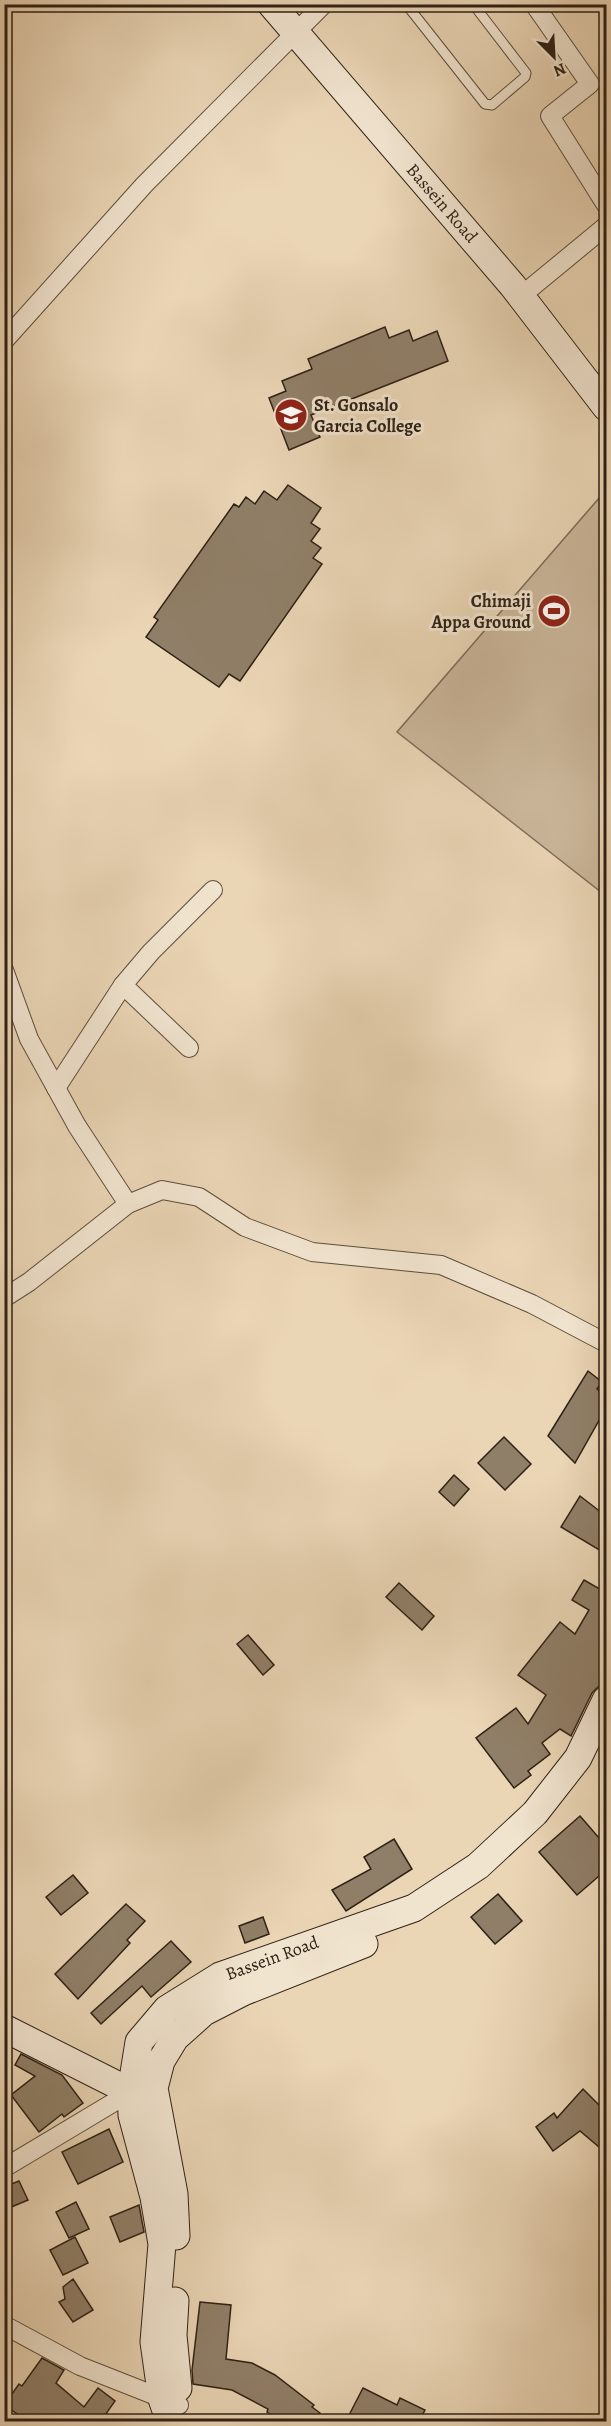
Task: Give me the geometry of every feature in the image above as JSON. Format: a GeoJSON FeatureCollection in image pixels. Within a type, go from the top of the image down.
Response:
{"type":"FeatureCollection","features":[{"type":"Feature","properties":{"kind":"main road","name":"Bassein Road"},"geometry":{"type":"LineString","coordinates":[[271,4],[306,14],[527,291],[606,381]]}},
{"type":"Feature","properties":{"kind":"main road","name":"Bassein Road"},"geometry":{"type":"LineString","coordinates":[[527,291],[606,407]]}},
{"type":"Feature","properties":{"kind":"main road","name":"Bassein Road"},"geometry":{"type":"LineString","coordinates":[[143,2090],[139,2042],[167,2009],[192,1992],[235,1969],[414,1908],[478,1866],[535,1813],[571,1767],[606,1700]]}},
{"type":"Feature","properties":{"kind":"main road","name":"Bassein Road"},"geometry":{"type":"LineString","coordinates":[[174,2412],[154,2342],[162,2244],[154,2197],[132,2115],[143,2090],[161,2061],[176,2038],[204,2012],[243,1992],[426,1921],[490,1879],[544,1823],[589,1769],[606,1738]]}},
{"type":"Feature","properties":{"kind":"main road"},"geometry":{"type":"LineString","coordinates":[[4,2028],[143,2090],[174,2193],[176,2227],[173,2335],[174,2412]]}},
{"type":"Feature","properties":{"kind":"street"},"geometry":{"type":"LineString","coordinates":[[534,4],[590,84],[550,116],[606,205]]}},
{"type":"Feature","properties":{"kind":"street"},"geometry":{"type":"LineString","coordinates":[[4,341],[144,185],[306,14]]}},
{"type":"Feature","properties":{"kind":"street"},"geometry":{"type":"LineString","coordinates":[[527,291],[606,226]]}},
{"type":"Feature","properties":{"kind":"street"},"geometry":{"type":"LineString","coordinates":[[56,1088],[123,985],[213,890]]}},
{"type":"Feature","properties":{"kind":"street"},"geometry":{"type":"LineString","coordinates":[[4,970],[29,1039],[77,1126],[128,1204]]}},
{"type":"Feature","properties":{"kind":"street"},"geometry":{"type":"LineString","coordinates":[[123,985],[189,1048]]}},
{"type":"Feature","properties":{"kind":"street"},"geometry":{"type":"LineString","coordinates":[[4,1298],[29,1282],[128,1204],[162,1190],[199,1197],[245,1227],[312,1252],[441,1265],[532,1304],[606,1343]]}},
{"type":"Feature","properties":{"kind":"street"},"geometry":{"type":"LineString","coordinates":[[4,2168],[143,2090]]}},
{"type":"Feature","properties":{"kind":"street"},"geometry":{"type":"LineString","coordinates":[[4,2325],[80,2366],[174,2412]]}},
{"type":"Feature","properties":{"kind":"lane"},"geometry":{"type":"LineString","coordinates":[[406,4],[485,104],[492,105],[525,77],[526,73],[473,4]]}},
{"type":"Feature","properties":{"kind":"shaded area","name":"Chimaji Appa Ground"},"geometry":{"type":"Polygon","coordinates":[[[606,490],[606,896],[397,732],[606,490]]]}},
{"type":"Feature","properties":{"kind":"building"},"geometry":{"type":"Polygon","coordinates":[[[385,327],[389,338],[409,330],[413,341],[437,331],[448,361],[311,415],[320,437],[289,450],[269,398],[286,391],[282,381],[312,369],[308,359],[385,327]]]}},
{"type":"Feature","properties":{"kind":"building"},"geometry":{"type":"Polygon","coordinates":[[[288,485],[321,508],[311,523],[320,529],[311,541],[321,548],[313,558],[322,564],[240,681],[229,674],[219,687],[146,637],[158,620],[154,617],[234,504],[239,507],[246,497],[255,504],[264,491],[277,500],[288,485]]]}},
{"type":"Feature","properties":{"kind":"building"},"geometry":{"type":"Polygon","coordinates":[[[588,1371],[602,1382],[597,1389],[606,1397],[606,1408],[575,1463],[548,1436],[588,1371]]]}},
{"type":"Feature","properties":{"kind":"building"},"geometry":{"type":"Polygon","coordinates":[[[504,1437],[531,1464],[505,1490],[478,1463],[504,1437]]]}},
{"type":"Feature","properties":{"kind":"building"},"geometry":{"type":"Polygon","coordinates":[[[454,1475],[469,1489],[454,1506],[439,1492],[454,1475]]]}},
{"type":"Feature","properties":{"kind":"building"},"geometry":{"type":"Polygon","coordinates":[[[580,1496],[606,1516],[606,1554],[561,1527],[580,1496]]]}},
{"type":"Feature","properties":{"kind":"building"},"geometry":{"type":"Polygon","coordinates":[[[584,1580],[605,1592],[601,1599],[606,1602],[606,1671],[599,1686],[592,1693],[571,1736],[560,1729],[542,1743],[550,1754],[528,1771],[531,1775],[514,1788],[476,1738],[516,1708],[528,1724],[546,1695],[518,1675],[560,1622],[575,1634],[589,1610],[572,1600],[584,1580]]]}},
{"type":"Feature","properties":{"kind":"building"},"geometry":{"type":"Polygon","coordinates":[[[399,1583],[434,1616],[422,1630],[386,1597],[399,1583]]]}},
{"type":"Feature","properties":{"kind":"building"},"geometry":{"type":"Polygon","coordinates":[[[248,1635],[274,1665],[263,1675],[237,1644],[248,1635]]]}},
{"type":"Feature","properties":{"kind":"building"},"geometry":{"type":"Polygon","coordinates":[[[580,1816],[606,1846],[606,1870],[577,1895],[539,1852],[580,1816]]]}},
{"type":"Feature","properties":{"kind":"building"},"geometry":{"type":"Polygon","coordinates":[[[394,1839],[412,1869],[346,1911],[332,1890],[371,1869],[364,1857],[394,1839]]]}},
{"type":"Feature","properties":{"kind":"building"},"geometry":{"type":"Polygon","coordinates":[[[73,1875],[88,1893],[61,1915],[46,1897],[73,1875]]]}},
{"type":"Feature","properties":{"kind":"building"},"geometry":{"type":"Polygon","coordinates":[[[498,1894],[522,1921],[495,1944],[471,1917],[498,1894]]]}},
{"type":"Feature","properties":{"kind":"building"},"geometry":{"type":"Polygon","coordinates":[[[126,1904],[145,1921],[127,1940],[130,1943],[78,1999],[55,1974],[126,1904]]]}},
{"type":"Feature","properties":{"kind":"building"},"geometry":{"type":"Polygon","coordinates":[[[263,1917],[269,1934],[245,1943],[239,1926],[263,1917]]]}},
{"type":"Feature","properties":{"kind":"building"},"geometry":{"type":"Polygon","coordinates":[[[171,1941],[191,1962],[151,1997],[142,1986],[101,2024],[91,2013],[171,1941]]]}},
{"type":"Feature","properties":{"kind":"building"},"geometry":{"type":"Polygon","coordinates":[[[21,2054],[62,2075],[83,2103],[64,2117],[62,2114],[39,2132],[11,2095],[35,2076],[15,2065],[21,2054]]]}},
{"type":"Feature","properties":{"kind":"building"},"geometry":{"type":"Polygon","coordinates":[[[583,2089],[606,2112],[606,2153],[580,2131],[553,2151],[536,2127],[554,2113],[557,2118],[583,2089]]]}},
{"type":"Feature","properties":{"kind":"building"},"geometry":{"type":"Polygon","coordinates":[[[109,2129],[123,2162],[78,2184],[62,2152],[109,2129]]]}},
{"type":"Feature","properties":{"kind":"building"},"geometry":{"type":"Polygon","coordinates":[[[19,2181],[28,2200],[4,2210],[4,2187],[19,2181]]]}},
{"type":"Feature","properties":{"kind":"building"},"geometry":{"type":"Polygon","coordinates":[[[76,2202],[89,2229],[69,2238],[56,2212],[76,2202]]]}},
{"type":"Feature","properties":{"kind":"building"},"geometry":{"type":"Polygon","coordinates":[[[139,2205],[144,2232],[120,2242],[110,2217],[139,2205]]]}},
{"type":"Feature","properties":{"kind":"building"},"geometry":{"type":"Polygon","coordinates":[[[75,2237],[88,2263],[63,2275],[50,2250],[75,2237]]]}},
{"type":"Feature","properties":{"kind":"building"},"geometry":{"type":"Polygon","coordinates":[[[73,2279],[93,2310],[73,2322],[59,2302],[65,2299],[63,2287],[73,2279]]]}},
{"type":"Feature","properties":{"kind":"building"},"geometry":{"type":"Polygon","coordinates":[[[200,2302],[231,2305],[226,2359],[252,2363],[275,2375],[314,2405],[312,2407],[320,2413],[313,2421],[280,2421],[267,2412],[268,2409],[232,2390],[193,2384],[192,2370],[200,2302]]]}},
{"type":"Feature","properties":{"kind":"building"},"geometry":{"type":"Polygon","coordinates":[[[42,2358],[64,2370],[56,2383],[84,2407],[98,2388],[115,2401],[101,2421],[28,2421],[4,2405],[19,2384],[22,2386],[42,2358]]]}},
{"type":"Feature","properties":{"kind":"building"},"geometry":{"type":"Polygon","coordinates":[[[363,2388],[397,2405],[400,2398],[425,2410],[419,2421],[346,2421],[363,2388]]]}},
{"type":"Feature","properties":{"kind":"place","name":"St. Gonsalo Garcia College"},"geometry":{"type":"Point","coordinates":[291,415]}},
{"type":"Feature","properties":{"kind":"place","name":"Chimaji Appa Ground"},"geometry":{"type":"Point","coordinates":[554,611]}}]}
